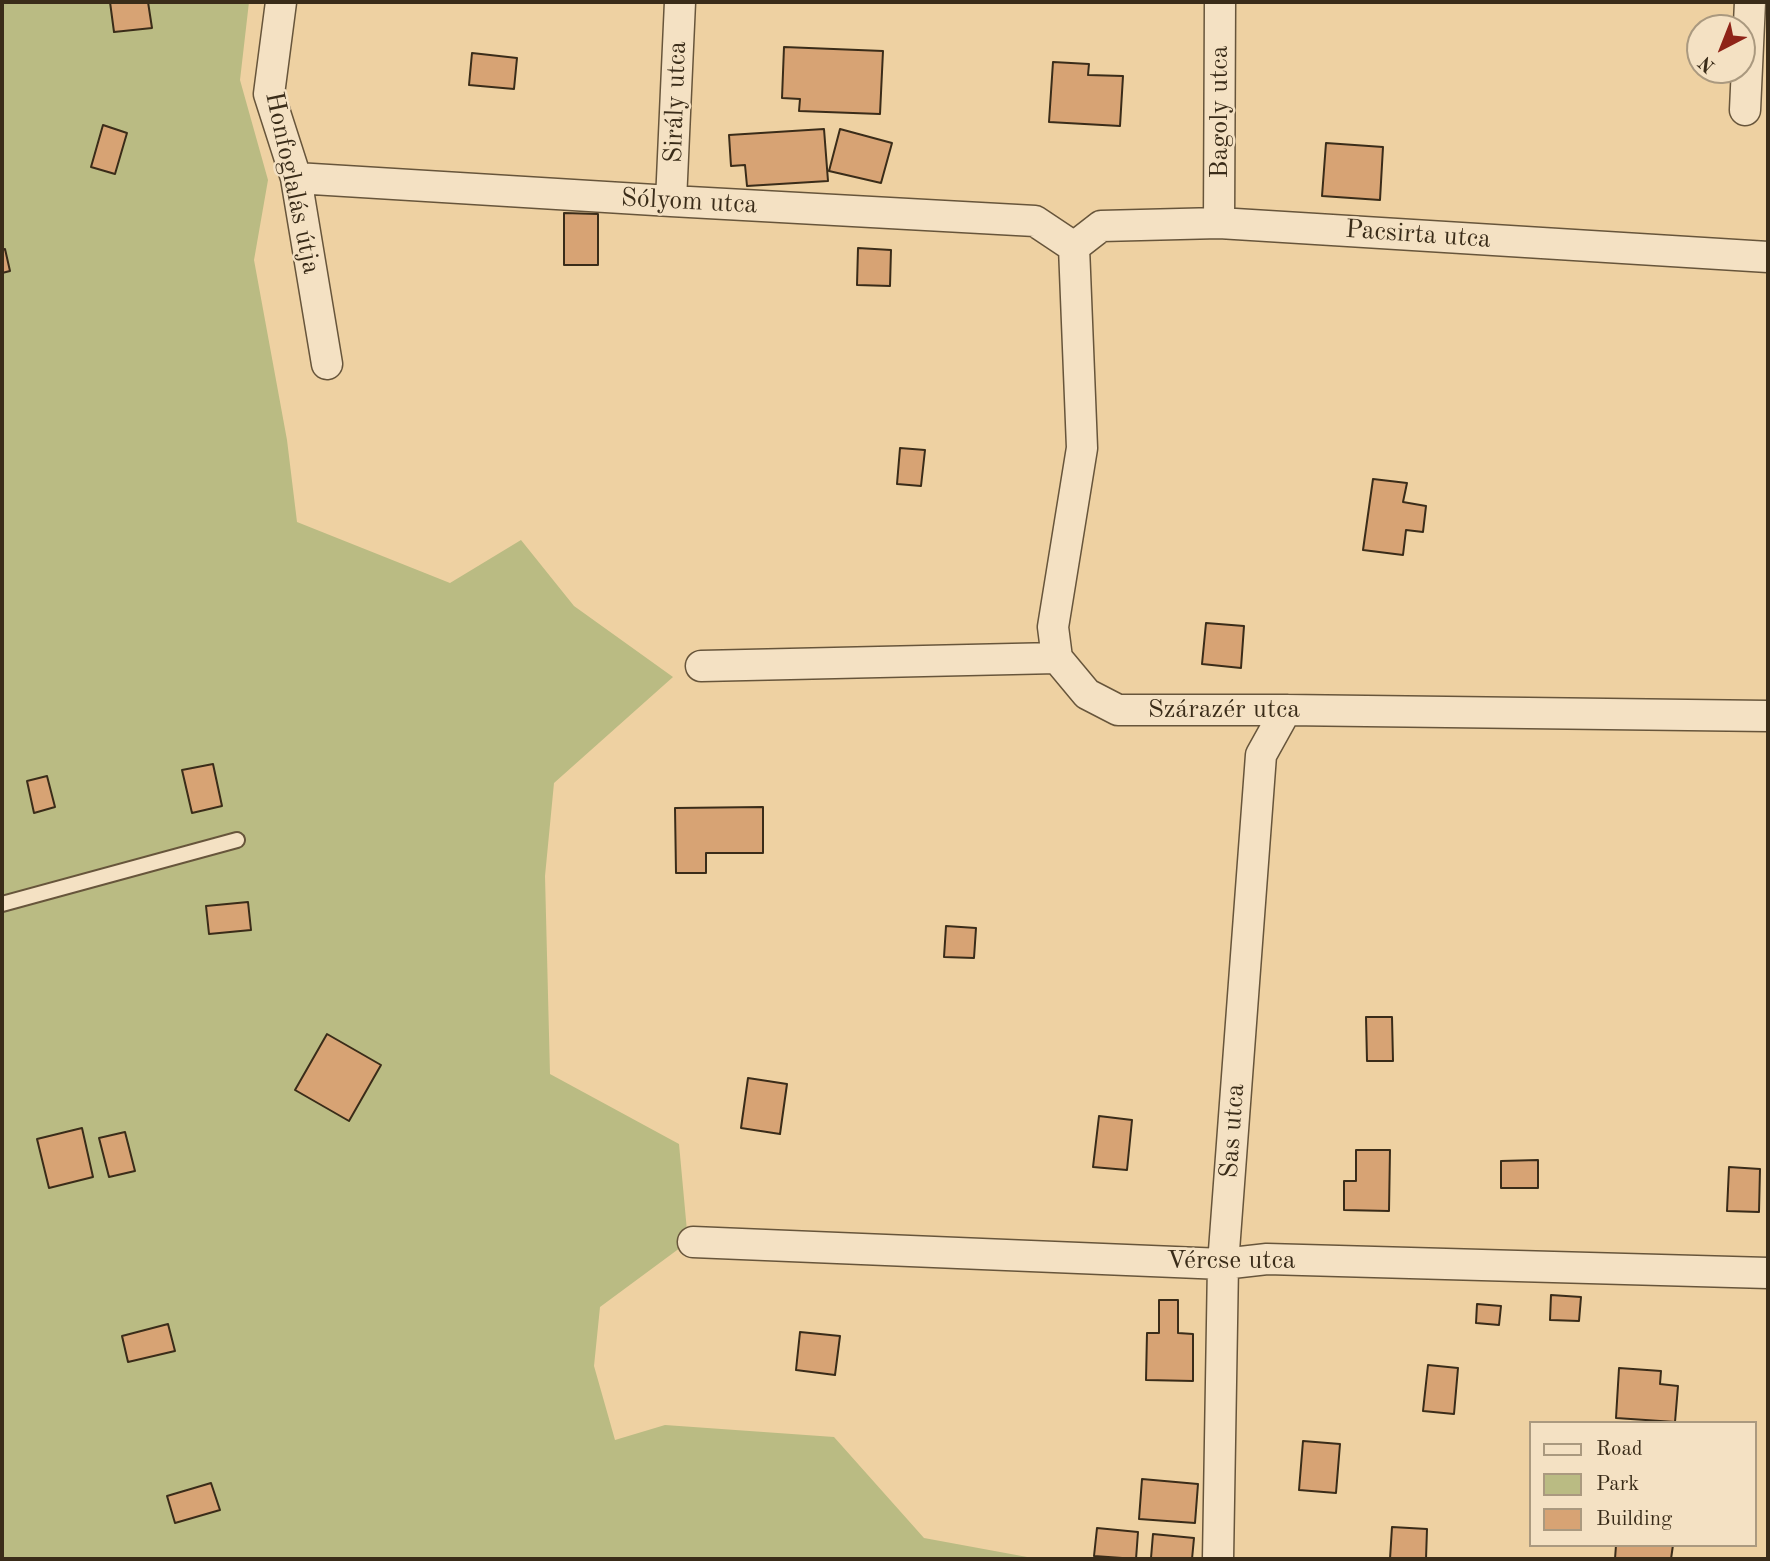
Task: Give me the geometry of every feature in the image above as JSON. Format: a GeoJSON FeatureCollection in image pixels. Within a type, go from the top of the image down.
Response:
{"type":"FeatureCollection","features":[{"type":"Feature","properties":{"kind":"street","name":"Honfoglalás útja"},"geometry":{"type":"LineString","coordinates":[[281,2],[269,94],[296,178],[327,364]]}},
{"type":"Feature","properties":{"kind":"street","name":"Sirály utca"},"geometry":{"type":"LineString","coordinates":[[671,201],[680,2]]}},
{"type":"Feature","properties":{"kind":"street","name":"Bagoly utca"},"geometry":{"type":"LineString","coordinates":[[1219,223],[1220,2]]}},
{"type":"Feature","properties":{"kind":"street"},"geometry":{"type":"LineString","coordinates":[[1745,110],[1749,2]]}},
{"type":"Feature","properties":{"kind":"street","name":"Sólyom utca"},"geometry":{"type":"LineString","coordinates":[[296,178],[1035,221],[1074,247]]}},
{"type":"Feature","properties":{"kind":"street","name":"Pacsirta utca"},"geometry":{"type":"LineString","coordinates":[[1074,247],[1101,226],[1219,223],[1768,257]]}},
{"type":"Feature","properties":{"kind":"street"},"geometry":{"type":"LineString","coordinates":[[701,666],[1057,658],[1053,627],[1082,448],[1074,247]]}},
{"type":"Feature","properties":{"kind":"street","name":"Szárazér utca"},"geometry":{"type":"LineString","coordinates":[[1057,658],[1087,694],[1118,710],[1768,716]]}},
{"type":"Feature","properties":{"kind":"street","name":"Sas utca"},"geometry":{"type":"LineString","coordinates":[[1218,1559],[1223,1264],[1261,755],[1286,710]]}},
{"type":"Feature","properties":{"kind":"street","name":"Vércse utca"},"geometry":{"type":"LineString","coordinates":[[693,1242],[1223,1264],[1267,1259],[1768,1273]]}},
{"type":"Feature","properties":{"kind":"lane"},"geometry":{"type":"LineString","coordinates":[[2,904],[237,840]]}},
{"type":"Feature","properties":{"kind":"green space"},"geometry":{"type":"Polygon","coordinates":[[[2,2],[249,2],[240,80],[268,180],[254,260],[287,440],[297,522],[450,583],[521,540],[574,606],[673,677],[554,783],[545,876],[550,1074],[679,1144],[688,1242],[600,1307],[594,1366],[615,1440],[665,1425],[834,1437],[924,1538],[1038,1559],[2,1559],[2,2]]]}},
{"type":"Feature","properties":{"kind":"building"},"geometry":{"type":"Polygon","coordinates":[[[110,2],[148,2],[152,28],[114,32],[110,2]]]}},
{"type":"Feature","properties":{"kind":"building"},"geometry":{"type":"Polygon","coordinates":[[[784,47],[883,51],[880,114],[799,111],[800,99],[782,98],[784,47]]]}},
{"type":"Feature","properties":{"kind":"building"},"geometry":{"type":"Polygon","coordinates":[[[472,53],[517,58],[514,89],[469,85],[472,53]]]}},
{"type":"Feature","properties":{"kind":"building"},"geometry":{"type":"Polygon","coordinates":[[[1053,62],[1089,64],[1088,75],[1123,76],[1120,126],[1049,122],[1053,62]]]}},
{"type":"Feature","properties":{"kind":"building"},"geometry":{"type":"Polygon","coordinates":[[[103,125],[127,133],[115,174],[91,167],[103,125]]]}},
{"type":"Feature","properties":{"kind":"building"},"geometry":{"type":"Polygon","coordinates":[[[824,129],[828,181],[747,186],[745,165],[731,166],[729,135],[824,129]]]}},
{"type":"Feature","properties":{"kind":"building"},"geometry":{"type":"Polygon","coordinates":[[[840,129],[892,143],[881,183],[829,171],[840,129]]]}},
{"type":"Feature","properties":{"kind":"building"},"geometry":{"type":"Polygon","coordinates":[[[1326,143],[1383,147],[1380,200],[1322,196],[1326,143]]]}},
{"type":"Feature","properties":{"kind":"building"},"geometry":{"type":"Polygon","coordinates":[[[564,213],[598,214],[598,265],[564,265],[564,213]]]}},
{"type":"Feature","properties":{"kind":"building"},"geometry":{"type":"Polygon","coordinates":[[[858,248],[891,250],[890,286],[857,285],[858,248]]]}},
{"type":"Feature","properties":{"kind":"building"},"geometry":{"type":"Polygon","coordinates":[[[5,249],[10,271],[2,273],[2,250],[5,249]]]}},
{"type":"Feature","properties":{"kind":"building"},"geometry":{"type":"Polygon","coordinates":[[[900,448],[925,450],[921,486],[897,484],[900,448]]]}},
{"type":"Feature","properties":{"kind":"building"},"geometry":{"type":"Polygon","coordinates":[[[1373,479],[1407,483],[1403,502],[1426,506],[1423,532],[1406,530],[1403,555],[1363,550],[1373,479]]]}},
{"type":"Feature","properties":{"kind":"building"},"geometry":{"type":"Polygon","coordinates":[[[1206,623],[1244,626],[1241,668],[1202,664],[1206,623]]]}},
{"type":"Feature","properties":{"kind":"building"},"geometry":{"type":"Polygon","coordinates":[[[213,764],[222,806],[192,813],[182,770],[213,764]]]}},
{"type":"Feature","properties":{"kind":"building"},"geometry":{"type":"Polygon","coordinates":[[[47,776],[55,807],[34,813],[27,781],[47,776]]]}},
{"type":"Feature","properties":{"kind":"building"},"geometry":{"type":"Polygon","coordinates":[[[763,807],[763,853],[706,853],[706,873],[676,873],[675,808],[763,807]]]}},
{"type":"Feature","properties":{"kind":"building"},"geometry":{"type":"Polygon","coordinates":[[[248,902],[251,930],[209,934],[206,906],[248,902]]]}},
{"type":"Feature","properties":{"kind":"building"},"geometry":{"type":"Polygon","coordinates":[[[946,926],[976,928],[974,958],[944,957],[946,926]]]}},
{"type":"Feature","properties":{"kind":"building"},"geometry":{"type":"Polygon","coordinates":[[[1366,1017],[1392,1017],[1393,1061],[1367,1061],[1366,1017]]]}},
{"type":"Feature","properties":{"kind":"building"},"geometry":{"type":"Polygon","coordinates":[[[327,1034],[381,1065],[349,1121],[295,1090],[327,1034]]]}},
{"type":"Feature","properties":{"kind":"building"},"geometry":{"type":"Polygon","coordinates":[[[748,1078],[787,1084],[780,1134],[741,1128],[748,1078]]]}},
{"type":"Feature","properties":{"kind":"building"},"geometry":{"type":"Polygon","coordinates":[[[1099,1116],[1132,1120],[1127,1170],[1093,1167],[1099,1116]]]}},
{"type":"Feature","properties":{"kind":"building"},"geometry":{"type":"Polygon","coordinates":[[[82,1128],[93,1177],[49,1188],[37,1139],[82,1128]]]}},
{"type":"Feature","properties":{"kind":"building"},"geometry":{"type":"Polygon","coordinates":[[[125,1132],[135,1171],[109,1177],[99,1138],[125,1132]]]}},
{"type":"Feature","properties":{"kind":"building"},"geometry":{"type":"Polygon","coordinates":[[[1356,1150],[1390,1150],[1389,1211],[1344,1210],[1344,1181],[1356,1181],[1356,1150]]]}},
{"type":"Feature","properties":{"kind":"building"},"geometry":{"type":"Polygon","coordinates":[[[1538,1160],[1538,1188],[1501,1188],[1501,1161],[1538,1160]]]}},
{"type":"Feature","properties":{"kind":"building"},"geometry":{"type":"Polygon","coordinates":[[[1729,1167],[1760,1169],[1759,1212],[1727,1211],[1729,1167]]]}},
{"type":"Feature","properties":{"kind":"building"},"geometry":{"type":"Polygon","coordinates":[[[1551,1295],[1581,1297],[1579,1321],[1550,1320],[1551,1295]]]}},
{"type":"Feature","properties":{"kind":"building"},"geometry":{"type":"Polygon","coordinates":[[[1159,1300],[1178,1300],[1178,1333],[1193,1334],[1193,1381],[1146,1380],[1147,1333],[1159,1333],[1159,1300]]]}},
{"type":"Feature","properties":{"kind":"building"},"geometry":{"type":"Polygon","coordinates":[[[1477,1304],[1501,1306],[1499,1325],[1476,1323],[1477,1304]]]}},
{"type":"Feature","properties":{"kind":"building"},"geometry":{"type":"Polygon","coordinates":[[[168,1324],[175,1351],[128,1362],[122,1336],[168,1324]]]}},
{"type":"Feature","properties":{"kind":"building"},"geometry":{"type":"Polygon","coordinates":[[[800,1332],[840,1336],[835,1375],[796,1370],[800,1332]]]}},
{"type":"Feature","properties":{"kind":"building"},"geometry":{"type":"Polygon","coordinates":[[[1428,1365],[1458,1368],[1454,1414],[1423,1411],[1428,1365]]]}},
{"type":"Feature","properties":{"kind":"building"},"geometry":{"type":"Polygon","coordinates":[[[1619,1368],[1661,1371],[1660,1384],[1678,1386],[1675,1421],[1616,1418],[1619,1368]]]}},
{"type":"Feature","properties":{"kind":"building"},"geometry":{"type":"Polygon","coordinates":[[[1303,1441],[1340,1444],[1336,1493],[1299,1490],[1303,1441]]]}},
{"type":"Feature","properties":{"kind":"building"},"geometry":{"type":"Polygon","coordinates":[[[1142,1479],[1198,1484],[1195,1523],[1139,1519],[1142,1479]]]}},
{"type":"Feature","properties":{"kind":"building"},"geometry":{"type":"Polygon","coordinates":[[[211,1483],[220,1510],[175,1523],[167,1496],[211,1483]]]}},
{"type":"Feature","properties":{"kind":"building"},"geometry":{"type":"Polygon","coordinates":[[[1392,1527],[1427,1529],[1426,1559],[1390,1559],[1392,1527]]]}},
{"type":"Feature","properties":{"kind":"building"},"geometry":{"type":"Polygon","coordinates":[[[1097,1528],[1138,1532],[1136,1559],[1094,1556],[1097,1528]]]}},
{"type":"Feature","properties":{"kind":"building"},"geometry":{"type":"Polygon","coordinates":[[[1153,1534],[1194,1538],[1192,1559],[1151,1558],[1153,1534]]]}},
{"type":"Feature","properties":{"kind":"building"},"geometry":{"type":"Polygon","coordinates":[[[1616,1547],[1673,1547],[1671,1559],[1615,1559],[1616,1547]]]}}]}
